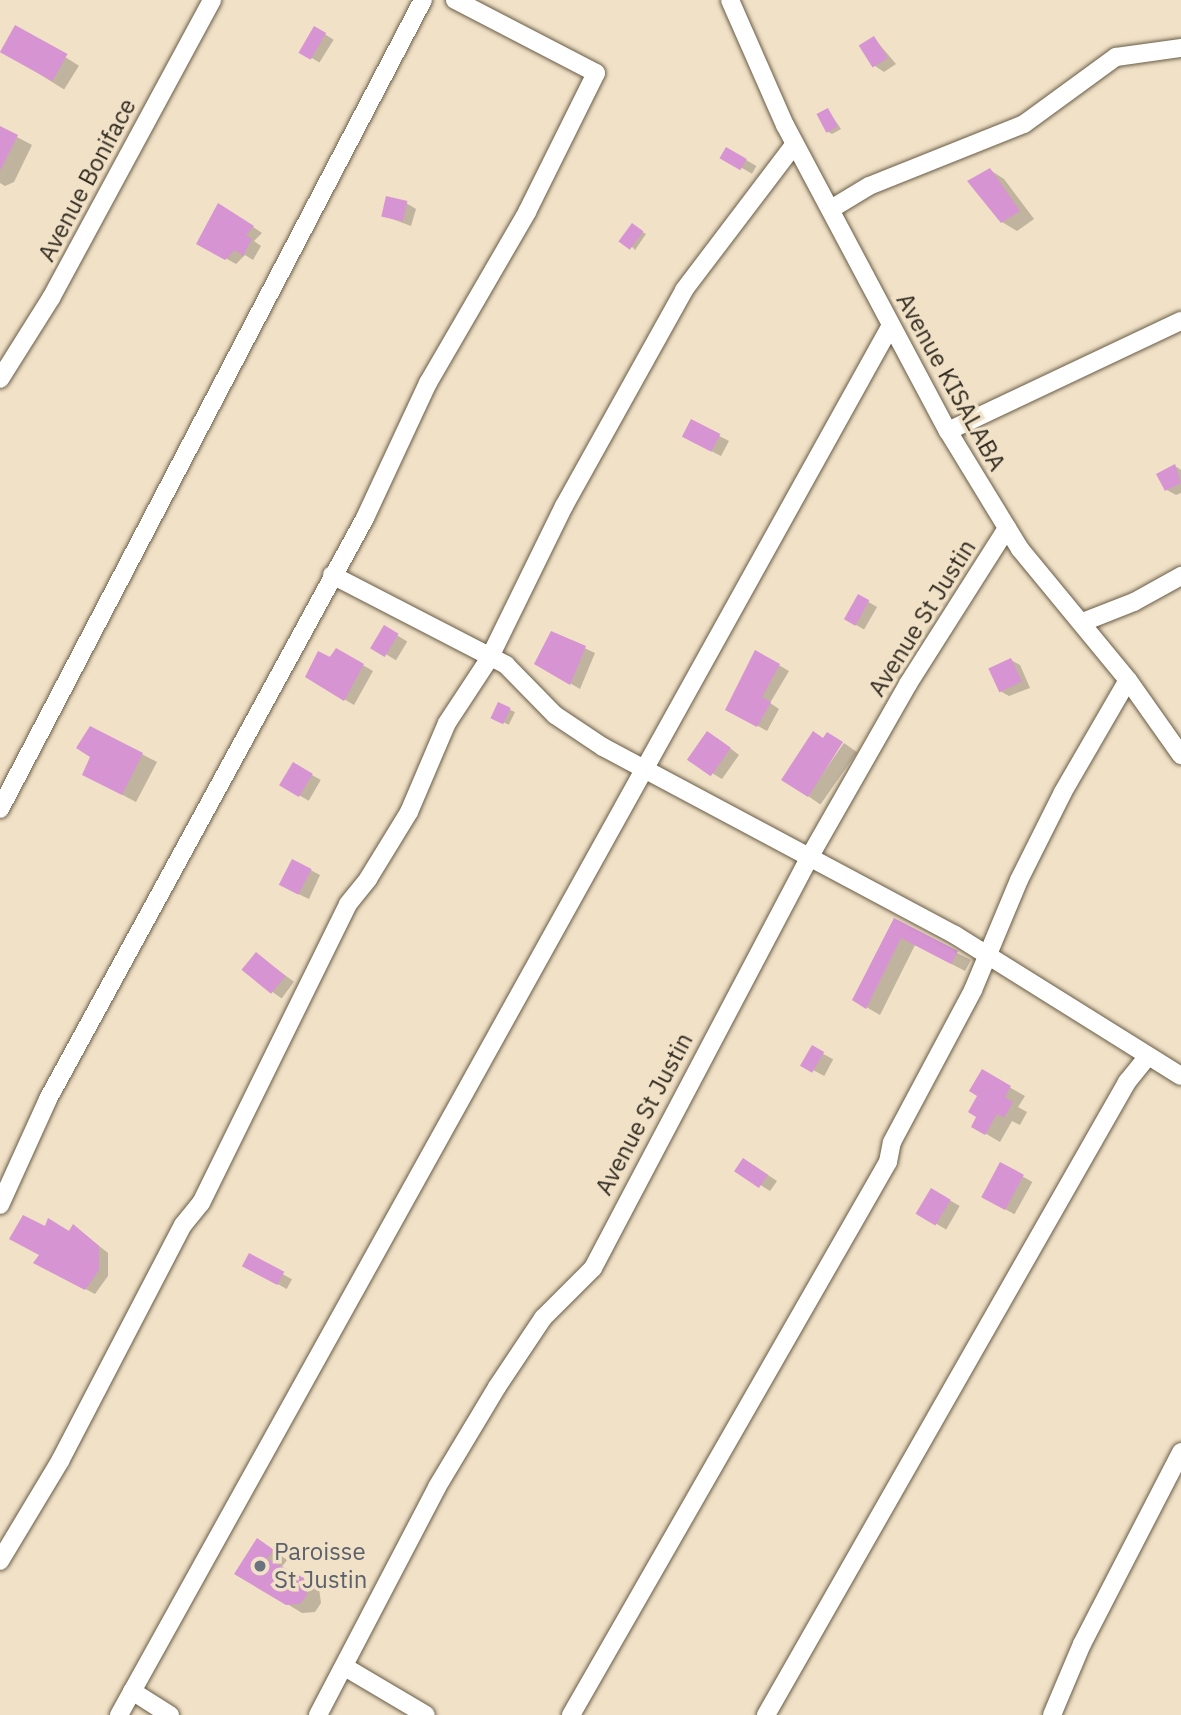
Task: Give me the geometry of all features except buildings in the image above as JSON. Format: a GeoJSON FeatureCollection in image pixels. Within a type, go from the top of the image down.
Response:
{"type":"FeatureCollection","features":[{"type":"Feature","properties":{"kind":"street","name":"Avenue Boniface"},"geometry":{"type":"LineString","coordinates":[[0,379],[51,298],[212,0]]}},
{"type":"Feature","properties":{"kind":"street"},"geometry":{"type":"LineString","coordinates":[[0,809],[423,0]]}},
{"type":"Feature","properties":{"kind":"street","name":"Avenue KISALABA"},"geometry":{"type":"LineString","coordinates":[[730,0],[795,145],[831,209],[890,327],[948,430],[1007,528],[1128,680],[1181,755]]}},
{"type":"Feature","properties":{"kind":"street"},"geometry":{"type":"LineString","coordinates":[[0,1205],[48,1099],[389,469],[428,383],[527,212],[596,73],[462,2]]}},
{"type":"Feature","properties":{"kind":"street"},"geometry":{"type":"LineString","coordinates":[[831,209],[869,186],[1024,124],[1116,57],[1181,48]]}},
{"type":"Feature","properties":{"kind":"street"},"geometry":{"type":"LineString","coordinates":[[0,1561],[60,1461],[183,1225],[201,1203],[348,904],[369,879],[409,812],[447,723],[489,659],[565,506],[684,290],[795,145]]}},
{"type":"Feature","properties":{"kind":"street"},"geometry":{"type":"LineString","coordinates":[[948,430],[1181,321]]}},
{"type":"Feature","properties":{"kind":"street"},"geometry":{"type":"LineString","coordinates":[[119,1715],[642,767],[890,327]]}},
{"type":"Feature","properties":{"kind":"street","name":"Avenue St Justin"},"geometry":{"type":"LineString","coordinates":[[318,1715],[437,1488],[497,1387],[543,1318],[593,1268],[810,856],[908,684],[1007,528]]}},
{"type":"Feature","properties":{"kind":"street"},"geometry":{"type":"LineString","coordinates":[[332,575],[506,666],[555,715],[642,767],[988,955],[1181,1076]]}},
{"type":"Feature","properties":{"kind":"street"},"geometry":{"type":"LineString","coordinates":[[1083,622],[1135,602],[1181,576]]}},
{"type":"Feature","properties":{"kind":"street"},"geometry":{"type":"LineString","coordinates":[[571,1715],[888,1162],[892,1142],[988,955],[1063,792],[1128,680]]}},
{"type":"Feature","properties":{"kind":"street"},"geometry":{"type":"LineString","coordinates":[[766,1715],[1127,1082],[1148,1056]]}},
{"type":"Feature","properties":{"kind":"street"},"geometry":{"type":"LineString","coordinates":[[1052,1715],[1082,1644],[1181,1452]]}},
{"type":"Feature","properties":{"kind":"street"},"geometry":{"type":"LineString","coordinates":[[345,1667],[426,1715]]}},
{"type":"Feature","properties":{"kind":"street"},"geometry":{"type":"LineString","coordinates":[[132,1691],[170,1715]]}},
{"type":"Feature","properties":{"kind":"place","name":"Paroisse St Justin"},"geometry":{"type":"Point","coordinates":[260,1566]}}]}
